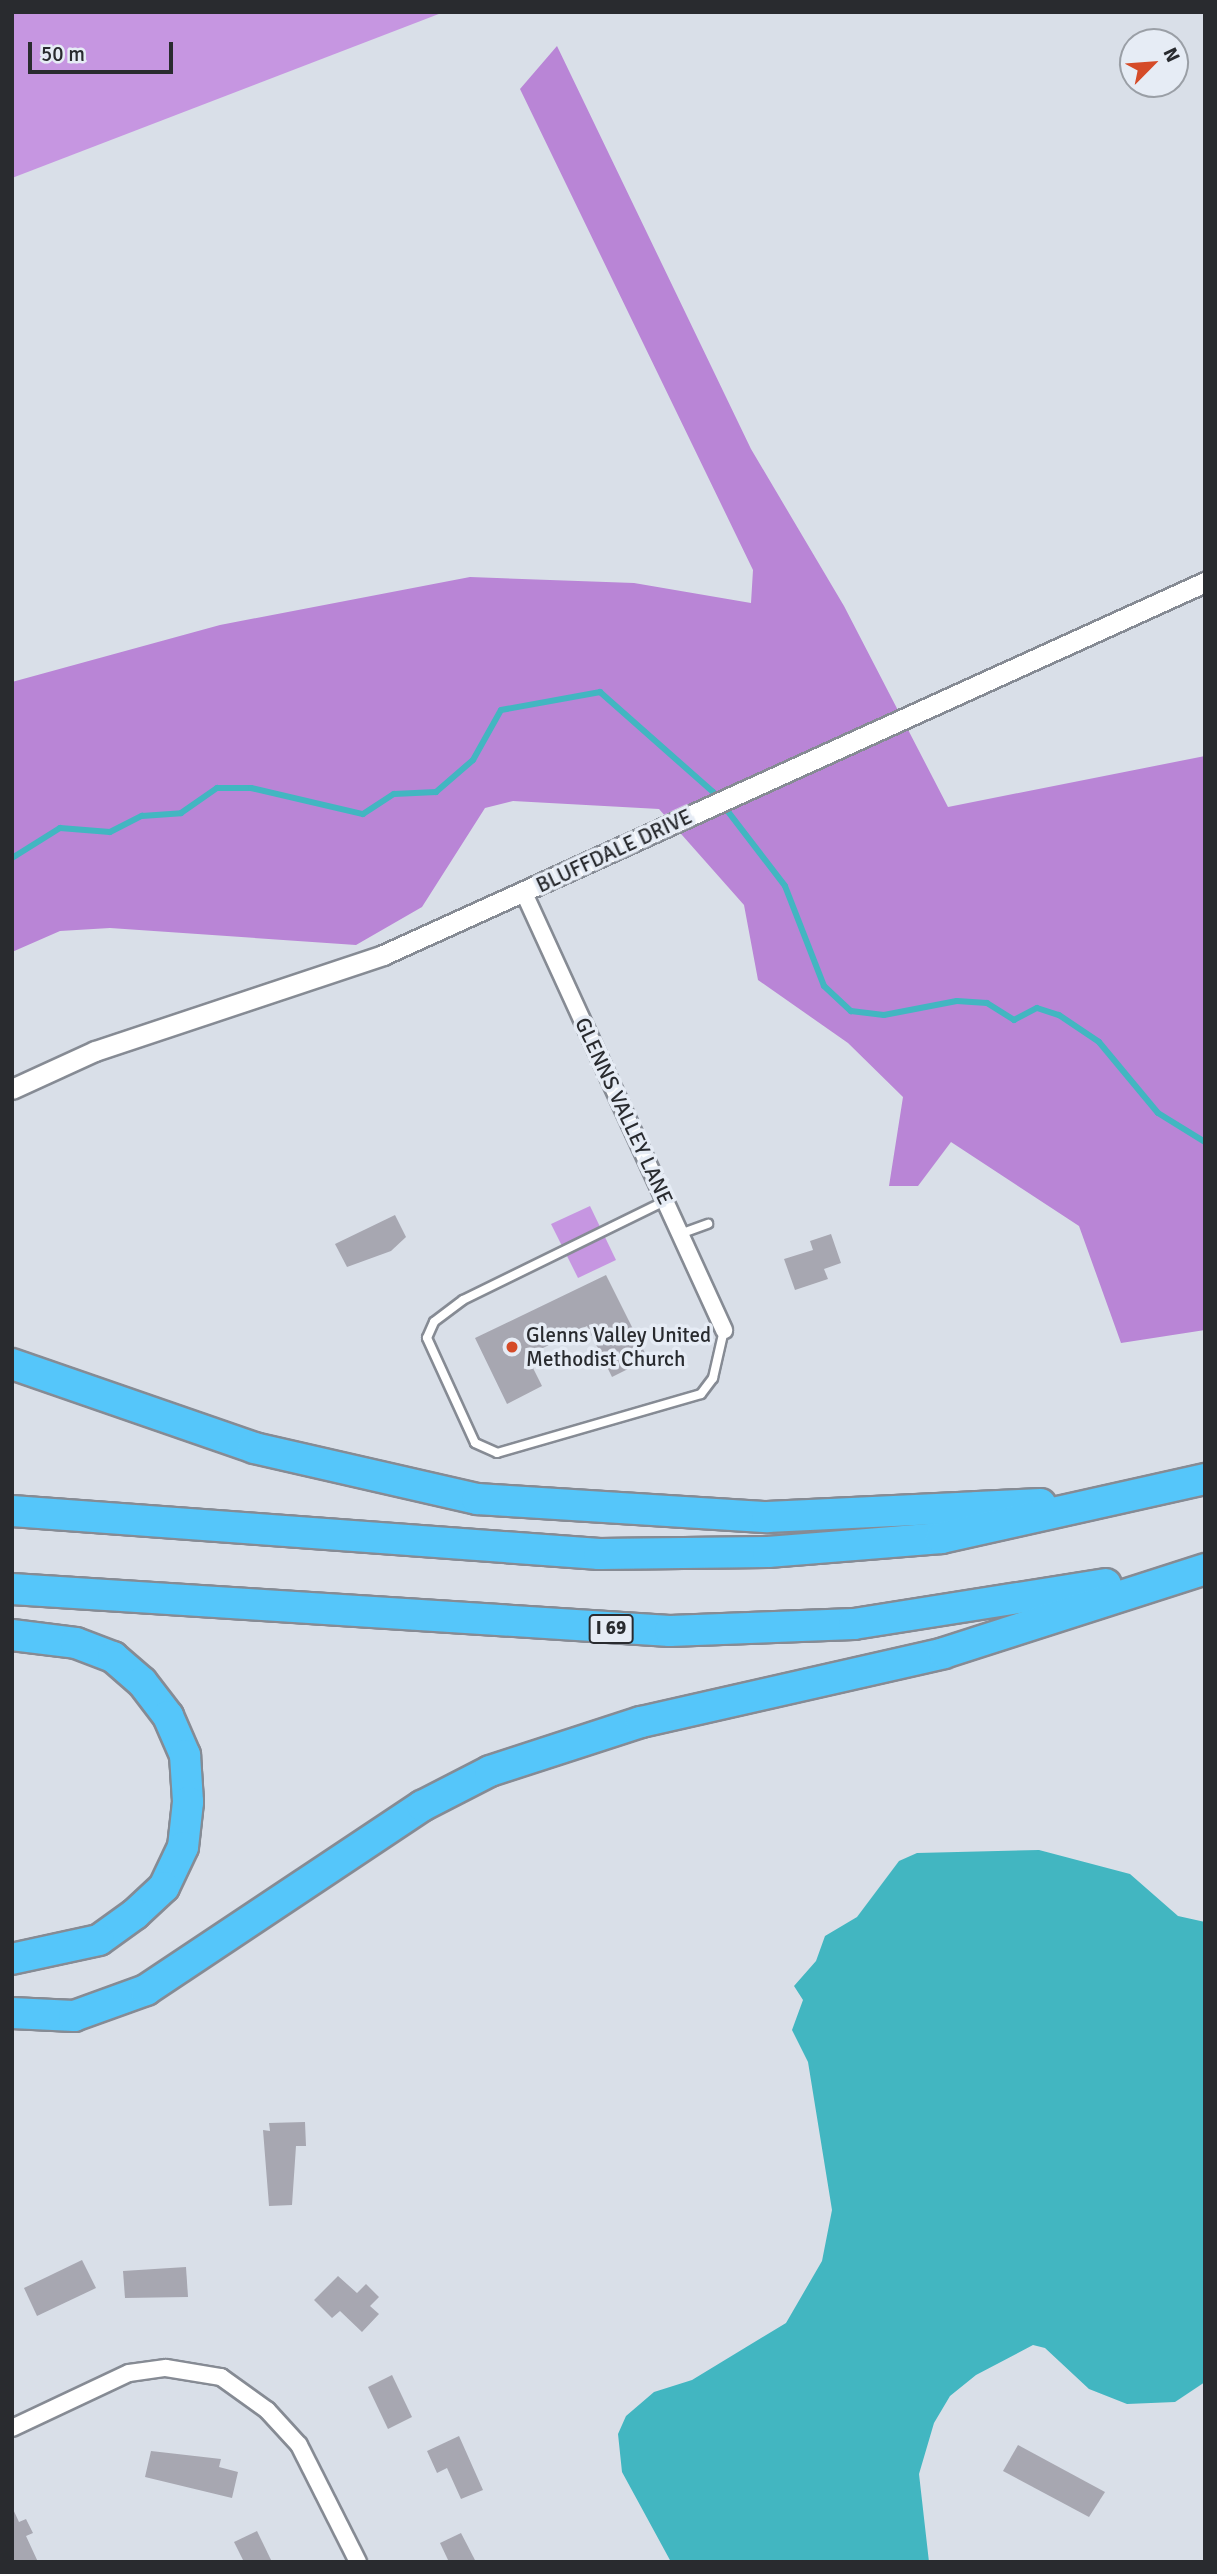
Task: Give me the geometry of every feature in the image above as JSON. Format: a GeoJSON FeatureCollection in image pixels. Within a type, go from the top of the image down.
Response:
{"type":"FeatureCollection","features":[{"type":"Feature","properties":{"kind":"highway"},"geometry":{"type":"LineString","coordinates":[[12,1364],[254,1448],[477,1499],[767,1517],[1122,1502]]}},
{"type":"Feature","properties":{"kind":"highway"},"geometry":{"type":"LineString","coordinates":[[12,1511],[599,1554],[684,1555],[941,1538],[1122,1502],[1205,1479]]}},
{"type":"Feature","properties":{"kind":"highway","name":"I 69"},"geometry":{"type":"LineString","coordinates":[[12,1589],[482,1624],[695,1631],[940,1613],[1205,1562]]}},
{"type":"Feature","properties":{"kind":"highway"},"geometry":{"type":"LineString","coordinates":[[12,2013],[74,2016],[146,1990],[422,1806],[490,1771],[641,1722],[944,1653],[1205,1569]]}},
{"type":"Feature","properties":{"kind":"highway"},"geometry":{"type":"LineString","coordinates":[[12,1635],[76,1643],[113,1657],[142,1682],[168,1716],[185,1755],[188,1802],[183,1847],[164,1887],[135,1914],[99,1940],[12,1959]]}},
{"type":"Feature","properties":{"kind":"street","name":"BLUFFDALE DRIVE"},"geometry":{"type":"LineString","coordinates":[[12,1089],[95,1051],[383,955],[1205,582]]}},
{"type":"Feature","properties":{"kind":"street","name":"GLENNS VALLEY LANE"},"geometry":{"type":"LineString","coordinates":[[524,893],[724,1330]]}},
{"type":"Feature","properties":{"kind":"street"},"geometry":{"type":"LineString","coordinates":[[12,2428],[129,2373],[166,2368],[221,2376],[267,2410],[299,2445],[358,2562]]}},
{"type":"Feature","properties":{"kind":"lane"},"geometry":{"type":"LineString","coordinates":[[665,1201],[463,1300],[434,1322],[427,1338],[475,1443],[497,1453],[701,1394],[713,1378],[724,1330]]}},
{"type":"Feature","properties":{"kind":"lane"},"geometry":{"type":"LineString","coordinates":[[680,1234],[708,1224]]}},
{"type":"Feature","properties":{"kind":"shaded area"},"geometry":{"type":"Polygon","coordinates":[[[12,12],[444,12],[12,178],[12,12]]]}},
{"type":"Feature","properties":{"kind":"shaded area"},"geometry":{"type":"Polygon","coordinates":[[[557,46],[751,449],[844,606],[948,807],[1205,756],[1205,1330],[1121,1343],[1079,1226],[951,1142],[918,1186],[889,1186],[903,1097],[848,1043],[758,980],[744,905],[659,809],[513,801],[485,808],[422,907],[356,945],[110,928],[60,931],[12,952],[12,682],[220,625],[470,577],[634,583],[751,603],[753,570],[520,89],[557,46]]]}},
{"type":"Feature","properties":{"kind":"shaded area"},"geometry":{"type":"Polygon","coordinates":[[[590,1206],[616,1260],[578,1278],[551,1224],[590,1206]]]}},
{"type":"Feature","properties":{"kind":"water"},"geometry":{"type":"Polygon","coordinates":[[[1039,1850],[1130,1874],[1178,1916],[1205,1922],[1205,2382],[1175,2402],[1127,2404],[1089,2389],[1045,2348],[1033,2345],[976,2375],[950,2396],[934,2423],[919,2474],[929,2562],[671,2562],[622,2472],[618,2434],[626,2416],[654,2392],[692,2380],[786,2323],[822,2261],[832,2210],[808,2062],[792,2030],[803,2000],[794,1986],[816,1961],[825,1936],[857,1917],[899,1861],[917,1853],[1039,1850]]]}},
{"type":"Feature","properties":{"kind":"building"},"geometry":{"type":"Polygon","coordinates":[[[395,1215],[406,1237],[391,1251],[347,1267],[335,1244],[395,1215]]]}},
{"type":"Feature","properties":{"kind":"building"},"geometry":{"type":"Polygon","coordinates":[[[831,1234],[841,1263],[824,1269],[828,1279],[795,1290],[784,1259],[813,1250],[810,1241],[831,1234]]]}},
{"type":"Feature","properties":{"kind":"building","name":"Glenns Valley United Methodist Church"},"geometry":{"type":"Polygon","coordinates":[[[606,1275],[648,1359],[612,1377],[587,1326],[527,1356],[542,1386],[507,1404],[475,1338],[606,1275]]]}},
{"type":"Feature","properties":{"kind":"building"},"geometry":{"type":"Polygon","coordinates":[[[305,2122],[306,2146],[296,2146],[292,2205],[269,2206],[263,2130],[270,2131],[269,2123],[305,2122]]]}},
{"type":"Feature","properties":{"kind":"building"},"geometry":{"type":"Polygon","coordinates":[[[82,2260],[96,2288],[37,2316],[24,2288],[82,2260]]]}},
{"type":"Feature","properties":{"kind":"building"},"geometry":{"type":"Polygon","coordinates":[[[186,2267],[188,2297],[125,2298],[123,2271],[186,2267]]]}},
{"type":"Feature","properties":{"kind":"building"},"geometry":{"type":"Polygon","coordinates":[[[338,2276],[357,2293],[366,2284],[379,2297],[370,2306],[379,2314],[362,2332],[340,2311],[332,2318],[314,2300],[338,2276]]]}},
{"type":"Feature","properties":{"kind":"building"},"geometry":{"type":"Polygon","coordinates":[[[392,2375],[412,2417],[388,2429],[368,2387],[392,2375]]]}},
{"type":"Feature","properties":{"kind":"building"},"geometry":{"type":"Polygon","coordinates":[[[459,2436],[483,2490],[461,2499],[447,2468],[437,2473],[427,2451],[459,2436]]]}},
{"type":"Feature","properties":{"kind":"building"},"geometry":{"type":"Polygon","coordinates":[[[1018,2445],[1105,2492],[1089,2517],[1003,2471],[1018,2445]]]}},
{"type":"Feature","properties":{"kind":"building"},"geometry":{"type":"Polygon","coordinates":[[[151,2451],[221,2459],[219,2467],[238,2472],[232,2498],[145,2477],[151,2451]]]}},
{"type":"Feature","properties":{"kind":"building"},"geometry":{"type":"Polygon","coordinates":[[[12,2507],[19,2522],[26,2519],[33,2533],[26,2536],[38,2562],[12,2562],[12,2507]]]}},
{"type":"Feature","properties":{"kind":"building"},"geometry":{"type":"Polygon","coordinates":[[[257,2531],[272,2562],[244,2562],[234,2542],[257,2531]]]}},
{"type":"Feature","properties":{"kind":"building"},"geometry":{"type":"Polygon","coordinates":[[[461,2533],[476,2562],[449,2562],[440,2543],[461,2533]]]}},
{"type":"Feature","properties":{"kind":"waterway"},"geometry":{"type":"LineString","coordinates":[[12,858],[60,828],[110,832],[142,816],[181,813],[217,788],[251,788],[363,814],[394,794],[436,792],[473,760],[501,710],[600,692],[713,792],[785,886],[824,986],[851,1011],[884,1015],[957,1001],[987,1003],[1014,1020],[1037,1008],[1059,1015],[1099,1042],[1158,1113],[1205,1142]]}},
{"type":"Feature","properties":{"kind":"place","name":"Glenns Valley United Methodist Church"},"geometry":{"type":"Point","coordinates":[512,1347]}}]}
